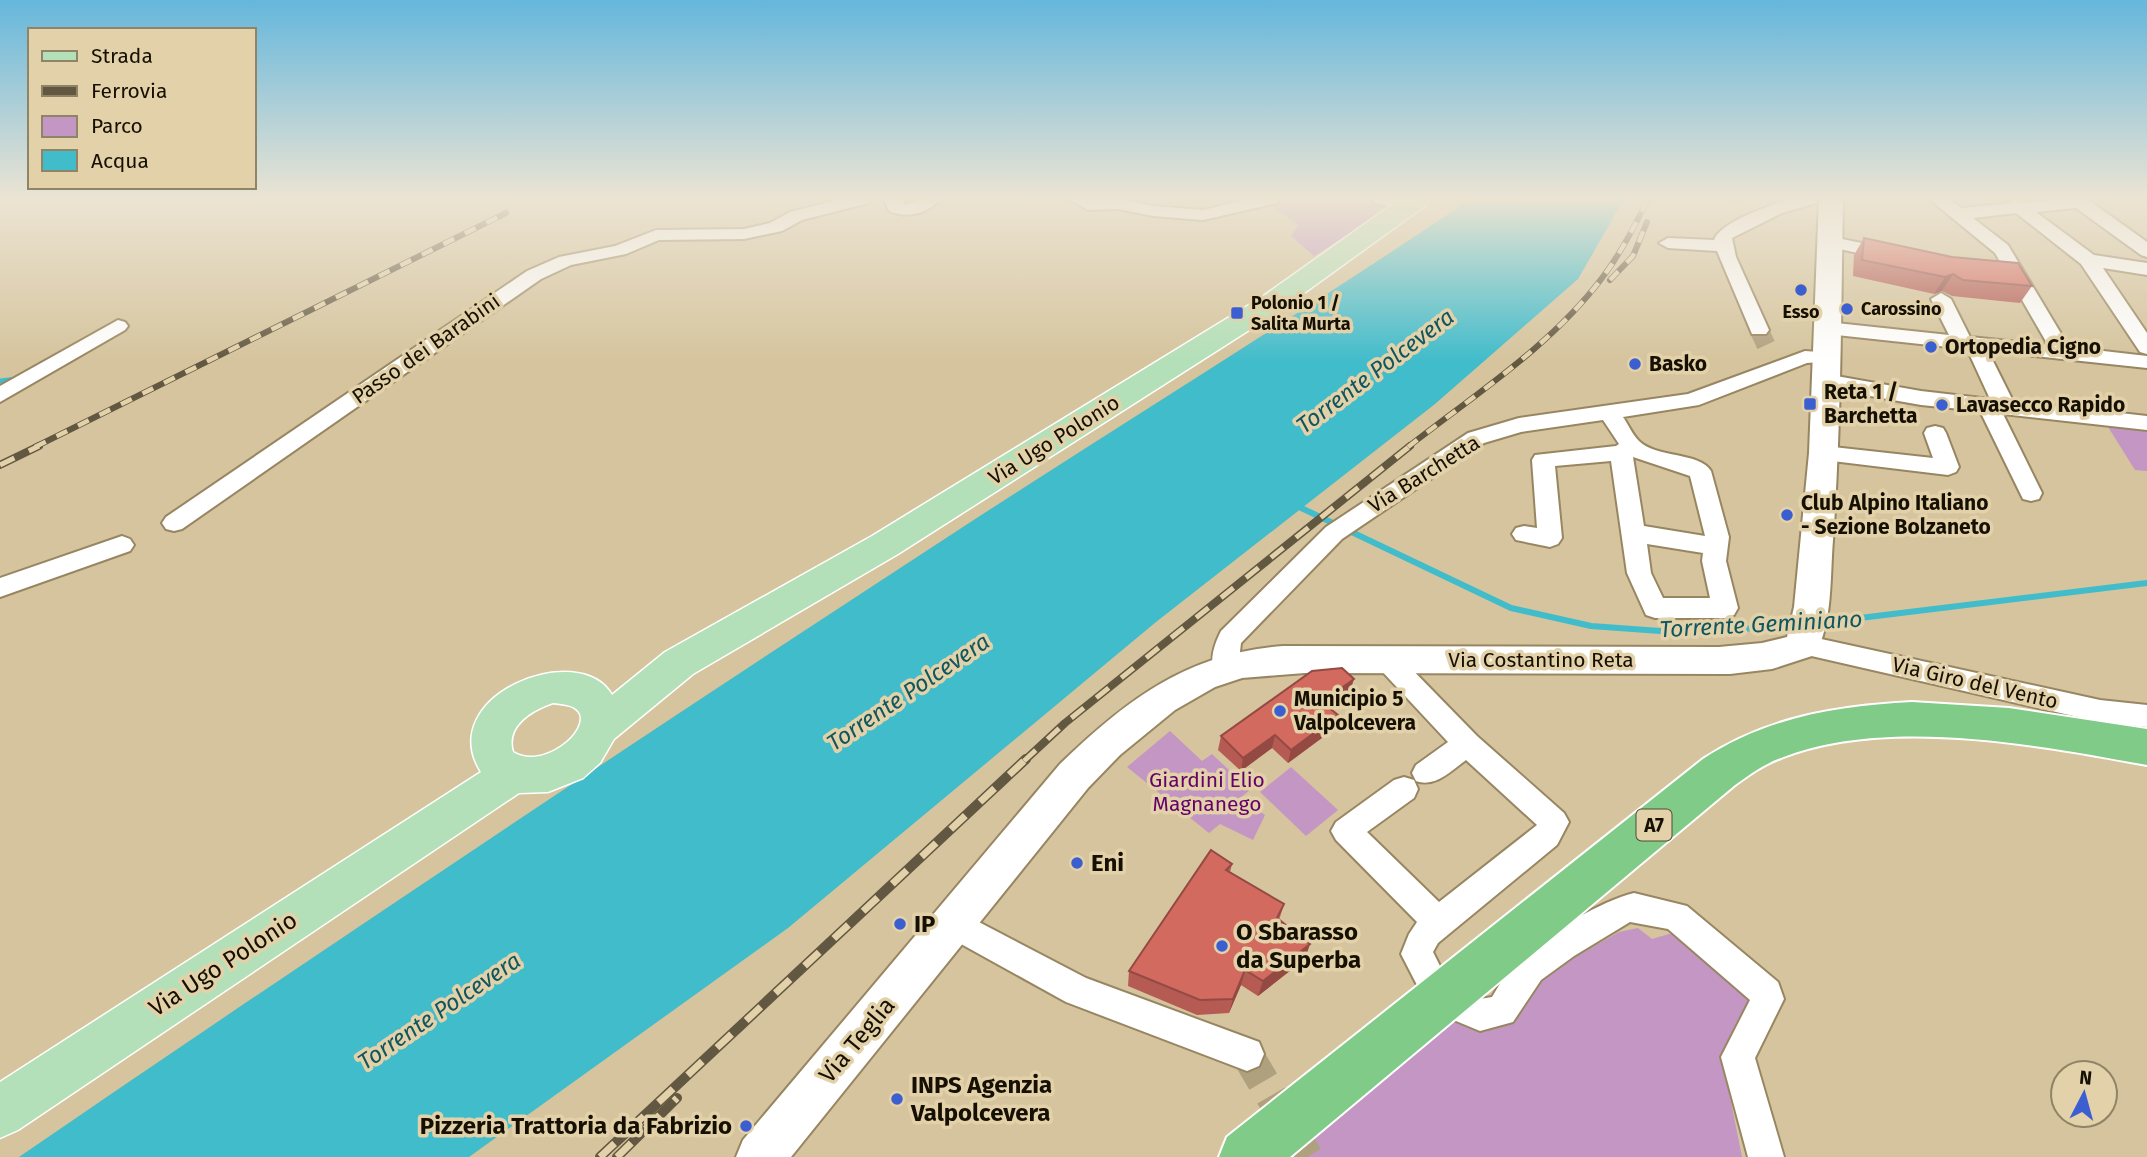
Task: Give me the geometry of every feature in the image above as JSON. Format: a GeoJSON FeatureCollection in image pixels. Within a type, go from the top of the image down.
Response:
{"type":"FeatureCollection","features":[{"type":"Feature","properties":{"kind":"highway","name":"A7"},"geometry":{"type":"LineString","coordinates":[[1247,1157],[1719,772],[1747,753],[1776,741],[1859,722],[1951,721],[2058,731],[2147,747]]}},
{"type":"Feature","properties":{"kind":"main road","name":"Via Ugo Polonio"},"geometry":{"type":"LineString","coordinates":[[0,1112],[447,817],[502,764],[529,776],[549,774],[567,766],[583,755],[594,741],[592,709],[679,663],[885,545],[1272,303],[1336,253]]}},
{"type":"Feature","properties":{"kind":"main road"},"geometry":{"type":"LineString","coordinates":[[1807,630],[1824,453],[1830,253]]}},
{"type":"Feature","properties":{"kind":"main road","name":"Via Costantino Reta"},"geometry":{"type":"LineString","coordinates":[[954,924],[1074,776],[1104,745],[1149,709],[1197,680],[1225,669],[1246,664],[1290,661],[1758,659],[1781,654],[1807,630]]}},
{"type":"Feature","properties":{"kind":"main road"},"geometry":{"type":"LineString","coordinates":[[502,764],[489,741],[494,727],[504,713],[518,701],[553,687],[570,687],[592,709]]}},
{"type":"Feature","properties":{"kind":"main road","name":"Via Teglia"},"geometry":{"type":"LineString","coordinates":[[760,1157],[954,924]]}},
{"type":"Feature","properties":{"kind":"street","name":"Passo dei Barabini"},"geometry":{"type":"LineString","coordinates":[[174,523],[534,275],[584,256],[602,253]]}},
{"type":"Feature","properties":{"kind":"street"},"geometry":{"type":"LineString","coordinates":[[1727,253],[1759,330]]}},
{"type":"Feature","properties":{"kind":"street"},"geometry":{"type":"LineString","coordinates":[[1896,253],[1903,257]]}},
{"type":"Feature","properties":{"kind":"street"},"geometry":{"type":"LineString","coordinates":[[2003,253],[2017,272],[2062,353]]}},
{"type":"Feature","properties":{"kind":"street"},"geometry":{"type":"LineString","coordinates":[[2079,253],[2088,260],[2147,348]]}},
{"type":"Feature","properties":{"kind":"street"},"geometry":{"type":"LineString","coordinates":[[2088,260],[2147,269]]}},
{"type":"Feature","properties":{"kind":"street"},"geometry":{"type":"LineString","coordinates":[[1992,270],[2017,272]]}},
{"type":"Feature","properties":{"kind":"street"},"geometry":{"type":"LineString","coordinates":[[1941,299],[1969,344],[2031,493]]}},
{"type":"Feature","properties":{"kind":"street"},"geometry":{"type":"LineString","coordinates":[[0,394],[118,326]]}},
{"type":"Feature","properties":{"kind":"street"},"geometry":{"type":"LineString","coordinates":[[1827,328],[2147,362]]}},
{"type":"Feature","properties":{"kind":"street","name":"Via Barchetta"},"geometry":{"type":"LineString","coordinates":[[1225,669],[1230,638],[1334,533],[1360,513],[1476,438],[1519,425],[1692,400],[1772,359],[1805,357],[1826,369],[1921,398],[2147,423]]}},
{"type":"Feature","properties":{"kind":"street"},"geometry":{"type":"LineString","coordinates":[[1524,534],[1550,538],[1544,460],[1626,449],[1644,456],[1685,464],[1700,471],[1717,537],[1714,561],[1725,608],[1655,608],[1639,573],[1626,449],[1608,411]]}},
{"type":"Feature","properties":{"kind":"street"},"geometry":{"type":"LineString","coordinates":[[1824,453],[1948,467],[1935,433]]}},
{"type":"Feature","properties":{"kind":"street"},"geometry":{"type":"LineString","coordinates":[[1633,533],[1716,546]]}},
{"type":"Feature","properties":{"kind":"street"},"geometry":{"type":"LineString","coordinates":[[0,588],[122,545]]}},
{"type":"Feature","properties":{"kind":"street","name":"Via Giro del Vento"},"geometry":{"type":"LineString","coordinates":[[1807,630],[2100,711],[2147,716]]}},
{"type":"Feature","properties":{"kind":"street"},"geometry":{"type":"LineString","coordinates":[[1387,660],[1467,744],[1554,822],[1547,836],[1438,922],[1419,944],[1416,954],[1428,974]]}},
{"type":"Feature","properties":{"kind":"street"},"geometry":{"type":"LineString","coordinates":[[1438,922],[1346,831],[1467,744]]}},
{"type":"Feature","properties":{"kind":"street"},"geometry":{"type":"LineString","coordinates":[[1468,1010],[1480,1015],[1501,1011],[1530,969],[1563,945],[1623,910],[1634,907],[1676,916],[1767,993],[1768,999],[1738,1057],[1766,1157]]}},
{"type":"Feature","properties":{"kind":"street"},"geometry":{"type":"LineString","coordinates":[[954,924],[1077,991],[1247,1054]]}},
{"type":"Feature","properties":{"kind":"green space"},"geometry":{"type":"Polygon","coordinates":[[[2105,422],[2147,427],[2147,471],[2135,470],[2105,422]]]}},
{"type":"Feature","properties":{"kind":"green space","name":"Giardini Elio Magnanego"},"geometry":{"type":"Polygon","coordinates":[[[1170,731],[1202,761],[1212,754],[1250,790],[1240,798],[1265,815],[1253,840],[1220,824],[1209,833],[1127,767],[1170,731]]]}},
{"type":"Feature","properties":{"kind":"green space"},"geometry":{"type":"Polygon","coordinates":[[[1291,767],[1338,810],[1306,836],[1260,792],[1291,767]]]}},
{"type":"Feature","properties":{"kind":"green space"},"geometry":{"type":"Polygon","coordinates":[[[1638,928],[1652,939],[1679,931],[1758,990],[1726,1060],[1727,1082],[1742,1157],[1280,1157],[1456,1016],[1535,980],[1619,932],[1638,928]]]}},
{"type":"Feature","properties":{"kind":"water","name":"Torrente Polcevera"},"geometry":{"type":"Polygon","coordinates":[[[1389,253],[1593,253],[1578,279],[1435,404],[1156,622],[788,928],[469,1157],[19,1157],[611,758],[969,523],[1389,253]]]}},
{"type":"Feature","properties":{"kind":"building"},"geometry":{"type":"Polygon","coordinates":[[[1863,253],[1933,253],[2018,263],[2032,286],[1963,280],[1953,274],[1945,277],[1862,260],[1863,253]]]}},
{"type":"Feature","properties":{"kind":"building"},"geometry":{"type":"Polygon","coordinates":[[[1342,668],[1354,679],[1322,702],[1338,715],[1291,750],[1275,735],[1243,758],[1221,736],[1312,671],[1342,668]]]}},
{"type":"Feature","properties":{"kind":"building","name":"O Sbarasso da Superba"},"geometry":{"type":"Polygon","coordinates":[[[1211,850],[1232,864],[1226,870],[1284,904],[1277,918],[1310,944],[1263,981],[1245,970],[1233,999],[1200,1000],[1129,971],[1211,850]]]}},
{"type":"Feature","properties":{"kind":"waterway"},"geometry":{"type":"LineString","coordinates":[[0,381],[17,379]]}},
{"type":"Feature","properties":{"kind":"waterway","name":"Torrente Geminiano"},"geometry":{"type":"LineString","coordinates":[[1295,505],[1511,608],[1591,626],[1688,633],[1798,625]]}},
{"type":"Feature","properties":{"kind":"waterway","name":"Torrente Geminiano"},"geometry":{"type":"LineString","coordinates":[[1819,623],[2147,583]]}},
{"type":"Feature","properties":{"kind":"tunnel"},"geometry":{"type":"LineString","coordinates":[[1759,330],[1766,345]]}},
{"type":"Feature","properties":{"kind":"tunnel"},"geometry":{"type":"LineString","coordinates":[[1247,1054],[1307,1157]]}},
{"type":"Feature","properties":{"kind":"railway"},"geometry":{"type":"LineString","coordinates":[[35,447],[426,253]]}},
{"type":"Feature","properties":{"kind":"railway"},"geometry":{"type":"LineString","coordinates":[[1408,447],[1536,348],[1582,303],[1619,253]]}},
{"type":"Feature","properties":{"kind":"railway"},"geometry":{"type":"LineString","coordinates":[[1610,280],[1634,253]]}},
{"type":"Feature","properties":{"kind":"railway"},"geometry":{"type":"LineString","coordinates":[[0,465],[39,446]]}},
{"type":"Feature","properties":{"kind":"railway"},"geometry":{"type":"LineString","coordinates":[[1024,761],[1065,723],[1410,446]]}},
{"type":"Feature","properties":{"kind":"railway"},"geometry":{"type":"LineString","coordinates":[[600,1157],[1026,759]]}},
{"type":"Feature","properties":{"kind":"railway"},"geometry":{"type":"LineString","coordinates":[[617,1157],[677,1098]]}},
{"type":"Feature","properties":{"kind":"place","name":"Esso"},"geometry":{"type":"Point","coordinates":[1801,290]}},
{"type":"Feature","properties":{"kind":"place","name":"Carossino"},"geometry":{"type":"Point","coordinates":[1847,309]}},
{"type":"Feature","properties":{"kind":"place","name":"Polonio 1 / Salita Murta"},"geometry":{"type":"Point","coordinates":[1237,313]}},
{"type":"Feature","properties":{"kind":"place","name":"Ortopedia Cigno"},"geometry":{"type":"Point","coordinates":[1931,347]}},
{"type":"Feature","properties":{"kind":"place","name":"Basko"},"geometry":{"type":"Point","coordinates":[1635,364]}},
{"type":"Feature","properties":{"kind":"place","name":"Reta 1 / Barchetta"},"geometry":{"type":"Point","coordinates":[1810,404]}},
{"type":"Feature","properties":{"kind":"place","name":"Lavasecco Rapido"},"geometry":{"type":"Point","coordinates":[1942,405]}},
{"type":"Feature","properties":{"kind":"place","name":"Club Alpino Italiano - Sezione Bolzaneto"},"geometry":{"type":"Point","coordinates":[1787,515]}},
{"type":"Feature","properties":{"kind":"place","name":"Municipio 5 Valpolcevera"},"geometry":{"type":"Point","coordinates":[1280,711]}},
{"type":"Feature","properties":{"kind":"place","name":"Eni"},"geometry":{"type":"Point","coordinates":[1077,863]}},
{"type":"Feature","properties":{"kind":"place","name":"IP"},"geometry":{"type":"Point","coordinates":[900,924]}},
{"type":"Feature","properties":{"kind":"place","name":"O Sbarasso da Superba"},"geometry":{"type":"Point","coordinates":[1222,946]}},
{"type":"Feature","properties":{"kind":"place","name":"INPS Agenzia Valpolcevera"},"geometry":{"type":"Point","coordinates":[897,1099]}},
{"type":"Feature","properties":{"kind":"place","name":"Pizzeria Trattoria da Fabrizio"},"geometry":{"type":"Point","coordinates":[746,1126]}}]}
